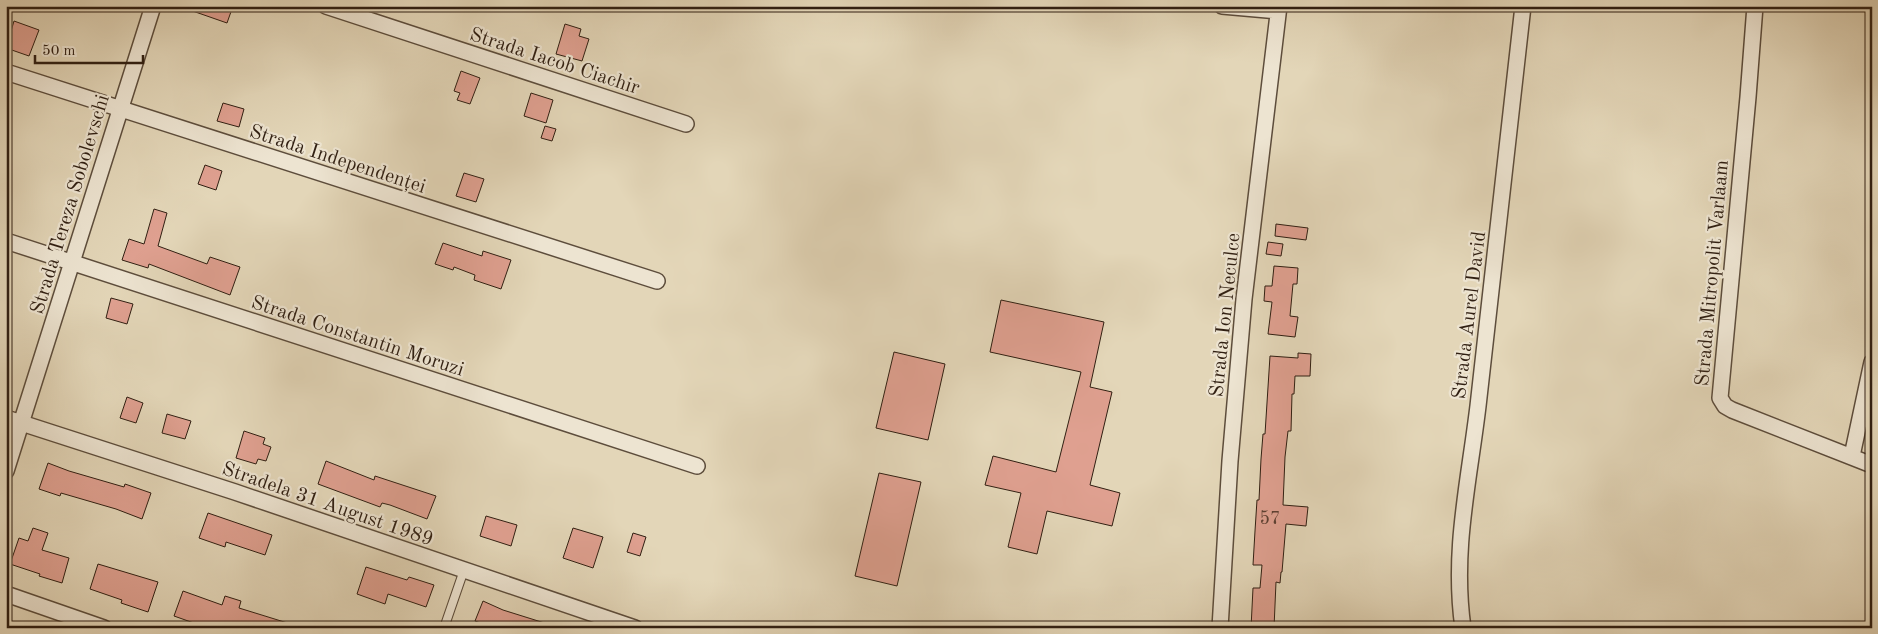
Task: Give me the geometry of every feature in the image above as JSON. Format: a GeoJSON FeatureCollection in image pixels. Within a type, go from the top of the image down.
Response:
{"type":"FeatureCollection","features":[{"type":"Feature","properties":{"kind":"street","name":"Strada Tereza Sobolevschi"},"geometry":{"type":"LineString","coordinates":[[6,471],[153,6]]}},
{"type":"Feature","properties":{"kind":"street","name":"Strada Iacob Ciachir"},"geometry":{"type":"LineString","coordinates":[[326,6],[686,124]]}},
{"type":"Feature","properties":{"kind":"street"},"geometry":{"type":"LineString","coordinates":[[1222,6],[1279,9]]}},
{"type":"Feature","properties":{"kind":"street","name":"Strada Aurel David"},"geometry":{"type":"LineString","coordinates":[[1463,628],[1458,575],[1459,540],[1472,457],[1523,6]]}},
{"type":"Feature","properties":{"kind":"street","name":"Strada Mitropolit Varlaam"},"geometry":{"type":"LineString","coordinates":[[1755,6],[1720,398],[1725,406],[1732,410],[1852,456]]}},
{"type":"Feature","properties":{"kind":"street","name":"Strada Ion Neculce"},"geometry":{"type":"LineString","coordinates":[[1220,621],[1244,298],[1279,9]]}},
{"type":"Feature","properties":{"kind":"street","name":"Strada Independenței"},"geometry":{"type":"LineString","coordinates":[[6,72],[657,281]]}},
{"type":"Feature","properties":{"kind":"street","name":"Strada Constantin Moruzi"},"geometry":{"type":"LineString","coordinates":[[6,241],[697,466]]}},
{"type":"Feature","properties":{"kind":"street"},"geometry":{"type":"LineString","coordinates":[[1872,362],[1852,456],[1872,464]]}},
{"type":"Feature","properties":{"kind":"street","name":"Stradela 31 August 1989"},"geometry":{"type":"LineString","coordinates":[[6,418],[235,492],[635,628]]}},
{"type":"Feature","properties":{"kind":"street"},"geometry":{"type":"LineString","coordinates":[[6,594],[104,628]]}},
{"type":"Feature","properties":{"kind":"lane"},"geometry":{"type":"LineString","coordinates":[[444,628],[464,570]]}},
{"type":"Feature","properties":{"kind":"lane"},"geometry":{"type":"LineString","coordinates":[[1211,628],[1220,621]]}},
{"type":"Feature","properties":{"kind":"building"},"geometry":{"type":"Polygon","coordinates":[[[184,6],[233,6],[227,23],[184,8],[184,6]]]}},
{"type":"Feature","properties":{"kind":"building"},"geometry":{"type":"Polygon","coordinates":[[[14,21],[39,30],[29,56],[6,48],[14,21]]]}},
{"type":"Feature","properties":{"kind":"building"},"geometry":{"type":"Polygon","coordinates":[[[565,24],[581,29],[579,36],[589,39],[582,61],[556,54],[565,24]]]}},
{"type":"Feature","properties":{"kind":"building"},"geometry":{"type":"Polygon","coordinates":[[[461,71],[480,78],[470,104],[457,100],[460,93],[454,91],[461,71]]]}},
{"type":"Feature","properties":{"kind":"building"},"geometry":{"type":"Polygon","coordinates":[[[531,93],[553,100],[546,123],[524,116],[531,93]]]}},
{"type":"Feature","properties":{"kind":"building"},"geometry":{"type":"Polygon","coordinates":[[[223,103],[244,109],[239,127],[217,121],[223,103]]]}},
{"type":"Feature","properties":{"kind":"building"},"geometry":{"type":"Polygon","coordinates":[[[545,126],[556,129],[552,141],[541,138],[545,126]]]}},
{"type":"Feature","properties":{"kind":"building"},"geometry":{"type":"Polygon","coordinates":[[[205,165],[222,171],[216,190],[198,184],[205,165]]]}},
{"type":"Feature","properties":{"kind":"building"},"geometry":{"type":"Polygon","coordinates":[[[464,173],[484,179],[476,202],[456,196],[464,173]]]}},
{"type":"Feature","properties":{"kind":"building"},"geometry":{"type":"Polygon","coordinates":[[[154,209],[167,213],[158,246],[207,264],[210,257],[240,267],[230,295],[149,264],[148,268],[122,260],[129,239],[144,244],[154,209]]]}},
{"type":"Feature","properties":{"kind":"building"},"geometry":{"type":"Polygon","coordinates":[[[1276,224],[1308,228],[1306,240],[1275,236],[1276,224]]]}},
{"type":"Feature","properties":{"kind":"building"},"geometry":{"type":"Polygon","coordinates":[[[1268,242],[1283,244],[1281,256],[1266,254],[1268,242]]]}},
{"type":"Feature","properties":{"kind":"building"},"geometry":{"type":"Polygon","coordinates":[[[443,243],[482,256],[483,251],[511,260],[501,289],[474,280],[475,275],[454,267],[453,270],[435,264],[443,243]]]}},
{"type":"Feature","properties":{"kind":"building"},"geometry":{"type":"Polygon","coordinates":[[[1274,266],[1298,268],[1297,284],[1293,284],[1290,316],[1298,317],[1295,337],[1268,334],[1272,302],[1264,301],[1265,286],[1272,286],[1274,266]]]}},
{"type":"Feature","properties":{"kind":"building"},"geometry":{"type":"Polygon","coordinates":[[[111,298],[133,304],[127,324],[106,318],[111,298]]]}},
{"type":"Feature","properties":{"kind":"building"},"geometry":{"type":"Polygon","coordinates":[[[1001,300],[1104,322],[1090,387],[1112,392],[1090,485],[1120,493],[1112,526],[1047,511],[1037,554],[1008,547],[1021,493],[985,485],[993,456],[1056,472],[1081,372],[990,352],[1001,300]]]}},
{"type":"Feature","properties":{"kind":"building"},"geometry":{"type":"Polygon","coordinates":[[[894,352],[945,364],[928,440],[876,428],[894,352]]]}},
{"type":"Feature","properties":{"kind":"building"},"geometry":{"type":"Polygon","coordinates":[[[1298,353],[1311,354],[1310,376],[1295,376],[1294,394],[1292,394],[1291,431],[1288,431],[1285,457],[1283,505],[1308,507],[1306,526],[1286,524],[1282,572],[1280,583],[1276,582],[1274,628],[1251,628],[1253,588],[1260,588],[1262,565],[1253,565],[1270,356],[1298,358],[1298,353]]]}},
{"type":"Feature","properties":{"kind":"building"},"geometry":{"type":"Polygon","coordinates":[[[127,397],[143,403],[136,423],[120,418],[127,397]]]}},
{"type":"Feature","properties":{"kind":"building"},"geometry":{"type":"Polygon","coordinates":[[[167,414],[191,421],[185,439],[162,433],[167,414]]]}},
{"type":"Feature","properties":{"kind":"building"},"geometry":{"type":"Polygon","coordinates":[[[244,431],[265,438],[263,444],[271,447],[266,461],[258,459],[256,464],[236,458],[244,431]]]}},
{"type":"Feature","properties":{"kind":"building"},"geometry":{"type":"Polygon","coordinates":[[[326,461],[374,480],[375,476],[436,496],[427,519],[390,505],[382,503],[380,507],[318,484],[326,461]]]}},
{"type":"Feature","properties":{"kind":"building"},"geometry":{"type":"Polygon","coordinates":[[[48,463],[69,471],[124,487],[125,484],[151,493],[142,519],[116,509],[61,493],[60,496],[39,489],[48,463]]]}},
{"type":"Feature","properties":{"kind":"building"},"geometry":{"type":"Polygon","coordinates":[[[879,473],[921,482],[897,586],[855,576],[879,473]]]}},
{"type":"Feature","properties":{"kind":"building"},"geometry":{"type":"Polygon","coordinates":[[[208,513],[272,535],[265,555],[226,542],[225,547],[199,538],[208,513]]]}},
{"type":"Feature","properties":{"kind":"building"},"geometry":{"type":"Polygon","coordinates":[[[486,516],[517,525],[511,546],[480,536],[486,516]]]}},
{"type":"Feature","properties":{"kind":"building"},"geometry":{"type":"Polygon","coordinates":[[[33,528],[48,533],[42,550],[69,558],[62,583],[10,564],[19,538],[28,541],[33,528]]]}},
{"type":"Feature","properties":{"kind":"building"},"geometry":{"type":"Polygon","coordinates":[[[573,528],[603,537],[593,568],[563,558],[573,528]]]}},
{"type":"Feature","properties":{"kind":"building"},"geometry":{"type":"Polygon","coordinates":[[[633,533],[646,537],[640,556],[627,552],[633,533]]]}},
{"type":"Feature","properties":{"kind":"building"},"geometry":{"type":"Polygon","coordinates":[[[98,564],[158,582],[148,612],[121,603],[122,600],[90,589],[98,564]]]}},
{"type":"Feature","properties":{"kind":"building"},"geometry":{"type":"Polygon","coordinates":[[[366,567],[407,580],[409,577],[434,585],[426,607],[388,594],[385,604],[357,594],[366,567]]]}},
{"type":"Feature","properties":{"kind":"building"},"geometry":{"type":"Polygon","coordinates":[[[183,591],[222,605],[225,596],[241,601],[239,608],[294,625],[293,628],[208,628],[174,616],[183,591]]]}},
{"type":"Feature","properties":{"kind":"building"},"geometry":{"type":"Polygon","coordinates":[[[483,601],[503,610],[551,625],[551,628],[494,628],[475,621],[483,601]]]}}]}
